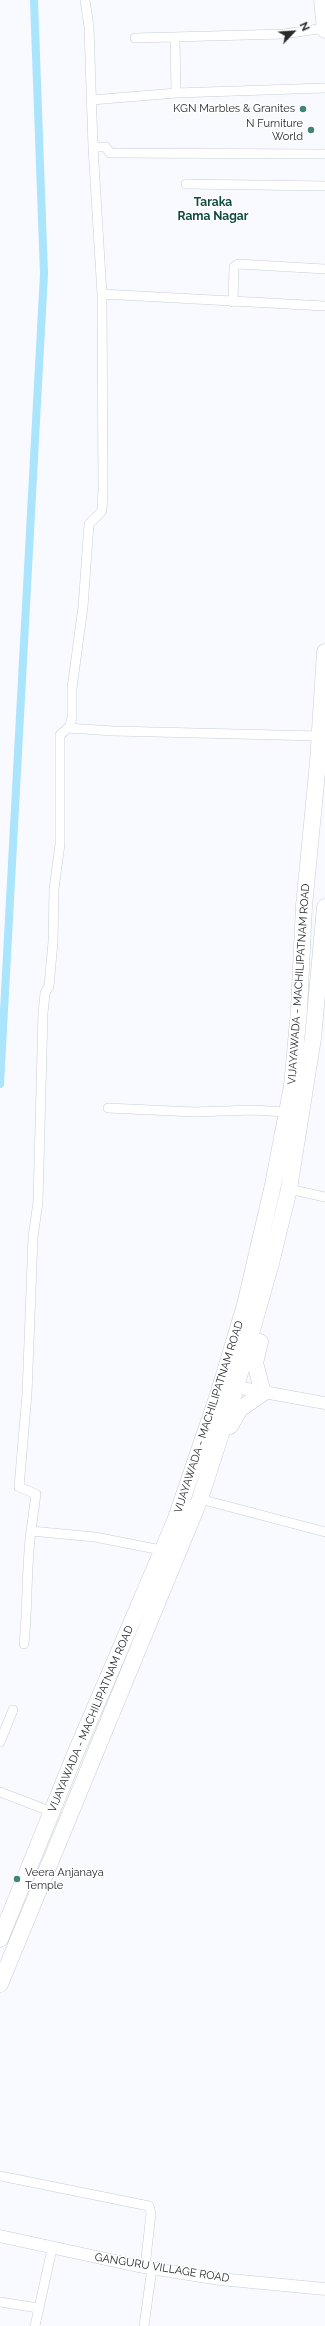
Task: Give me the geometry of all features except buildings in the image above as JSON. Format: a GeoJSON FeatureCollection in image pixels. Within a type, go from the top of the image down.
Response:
{"type":"FeatureCollection","features":[{"type":"Feature","properties":{"kind":"highway"},"geometry":{"type":"LineString","coordinates":[[322,0],[325,29]]}},
{"type":"Feature","properties":{"kind":"highway","name":"VIJAYAWADA - MACHILIPATNAM ROAD"},"geometry":{"type":"LineString","coordinates":[[0,1939],[180,1507],[218,1395],[241,1319],[273,1185],[292,1086],[299,1010],[304,906],[320,736],[325,652]]}},
{"type":"Feature","properties":{"kind":"highway","name":"VIJAYAWADA - MACHILIPATNAM ROAD"},"geometry":{"type":"LineString","coordinates":[[0,1984],[200,1499],[236,1387],[271,1263],[289,1189],[313,1038],[325,908]]}},
{"type":"Feature","properties":{"kind":"highway"},"geometry":{"type":"LineString","coordinates":[[205,1482],[221,1454],[231,1424],[240,1409],[263,1393],[257,1378],[255,1363],[273,1284],[274,1271],[271,1263]]}},
{"type":"Feature","properties":{"kind":"highway"},"geometry":{"type":"LineString","coordinates":[[180,1507],[192,1491],[200,1472],[228,1390],[236,1387]]}},
{"type":"Feature","properties":{"kind":"street"},"geometry":{"type":"LineString","coordinates":[[24,1644],[28,1596],[26,1577],[36,1494],[19,1487],[19,1473],[27,1394],[33,1237],[38,1202],[43,1013],[46,993],[49,986],[54,889],[60,844],[60,735],[68,728],[72,717],[72,688],[83,607],[89,524],[102,511],[102,294],[98,211],[92,147],[89,27],[85,0]]}},
{"type":"Feature","properties":{"kind":"street"},"geometry":{"type":"LineString","coordinates":[[135,38],[284,34],[325,29]]}},
{"type":"Feature","properties":{"kind":"street"},"geometry":{"type":"LineString","coordinates":[[175,37],[176,93]]}},
{"type":"Feature","properties":{"kind":"street"},"geometry":{"type":"LineString","coordinates":[[92,100],[176,93],[325,88]]}},
{"type":"Feature","properties":{"kind":"street"},"geometry":{"type":"LineString","coordinates":[[92,147],[106,147],[110,153],[325,154]]}},
{"type":"Feature","properties":{"kind":"street"},"geometry":{"type":"LineString","coordinates":[[186,184],[325,186]]}},
{"type":"Feature","properties":{"kind":"street"},"geometry":{"type":"LineString","coordinates":[[233,302],[234,267],[238,264],[325,270]]}},
{"type":"Feature","properties":{"kind":"street"},"geometry":{"type":"LineString","coordinates":[[102,294],[325,306]]}},
{"type":"Feature","properties":{"kind":"street"},"geometry":{"type":"LineString","coordinates":[[68,728],[320,736]]}},
{"type":"Feature","properties":{"kind":"street"},"geometry":{"type":"LineString","coordinates":[[108,1108],[173,1112],[231,1112],[253,1110],[286,1112]]}},
{"type":"Feature","properties":{"kind":"street"},"geometry":{"type":"LineString","coordinates":[[289,1189],[325,1197]]}},
{"type":"Feature","properties":{"kind":"street"},"geometry":{"type":"LineString","coordinates":[[236,1387],[325,1403]]}},
{"type":"Feature","properties":{"kind":"street"},"geometry":{"type":"LineString","coordinates":[[200,1499],[325,1532]]}},
{"type":"Feature","properties":{"kind":"street"},"geometry":{"type":"LineString","coordinates":[[31,1531],[95,1537],[161,1550]]}},
{"type":"Feature","properties":{"kind":"street"},"geometry":{"type":"LineString","coordinates":[[0,1742],[13,1710]]}},
{"type":"Feature","properties":{"kind":"street"},"geometry":{"type":"LineString","coordinates":[[0,1792],[52,1812]]}},
{"type":"Feature","properties":{"kind":"street"},"geometry":{"type":"LineString","coordinates":[[0,2176],[149,2206],[151,2213],[149,2268],[144,2326]]}},
{"type":"Feature","properties":{"kind":"street","name":"GANGURU VILLAGE ROAD"},"geometry":{"type":"LineString","coordinates":[[0,2236],[52,2249],[149,2268],[220,2278],[325,2289]]}},
{"type":"Feature","properties":{"kind":"street"},"geometry":{"type":"LineString","coordinates":[[35,2326],[52,2249]]}},
{"type":"Feature","properties":{"kind":"street"},"geometry":{"type":"LineString","coordinates":[[0,2302],[38,2308]]}},
{"type":"Feature","properties":{"kind":"waterway"},"geometry":{"type":"LineString","coordinates":[[0,1084],[44,274],[34,0]]}},
{"type":"Feature","properties":{"kind":"place","name":"KGN Marbles & Granites"},"geometry":{"type":"Point","coordinates":[303,109]}},
{"type":"Feature","properties":{"kind":"place","name":"N Furniture World"},"geometry":{"type":"Point","coordinates":[311,130]}},
{"type":"Feature","properties":{"kind":"place","name":"Veera Anjanaya Temple"},"geometry":{"type":"Point","coordinates":[17,1879]}},
{"type":"Feature","properties":{"kind":"district","name":"Taraka Rama Nagar"},"geometry":{"type":"Point","coordinates":[213,209]}}]}
